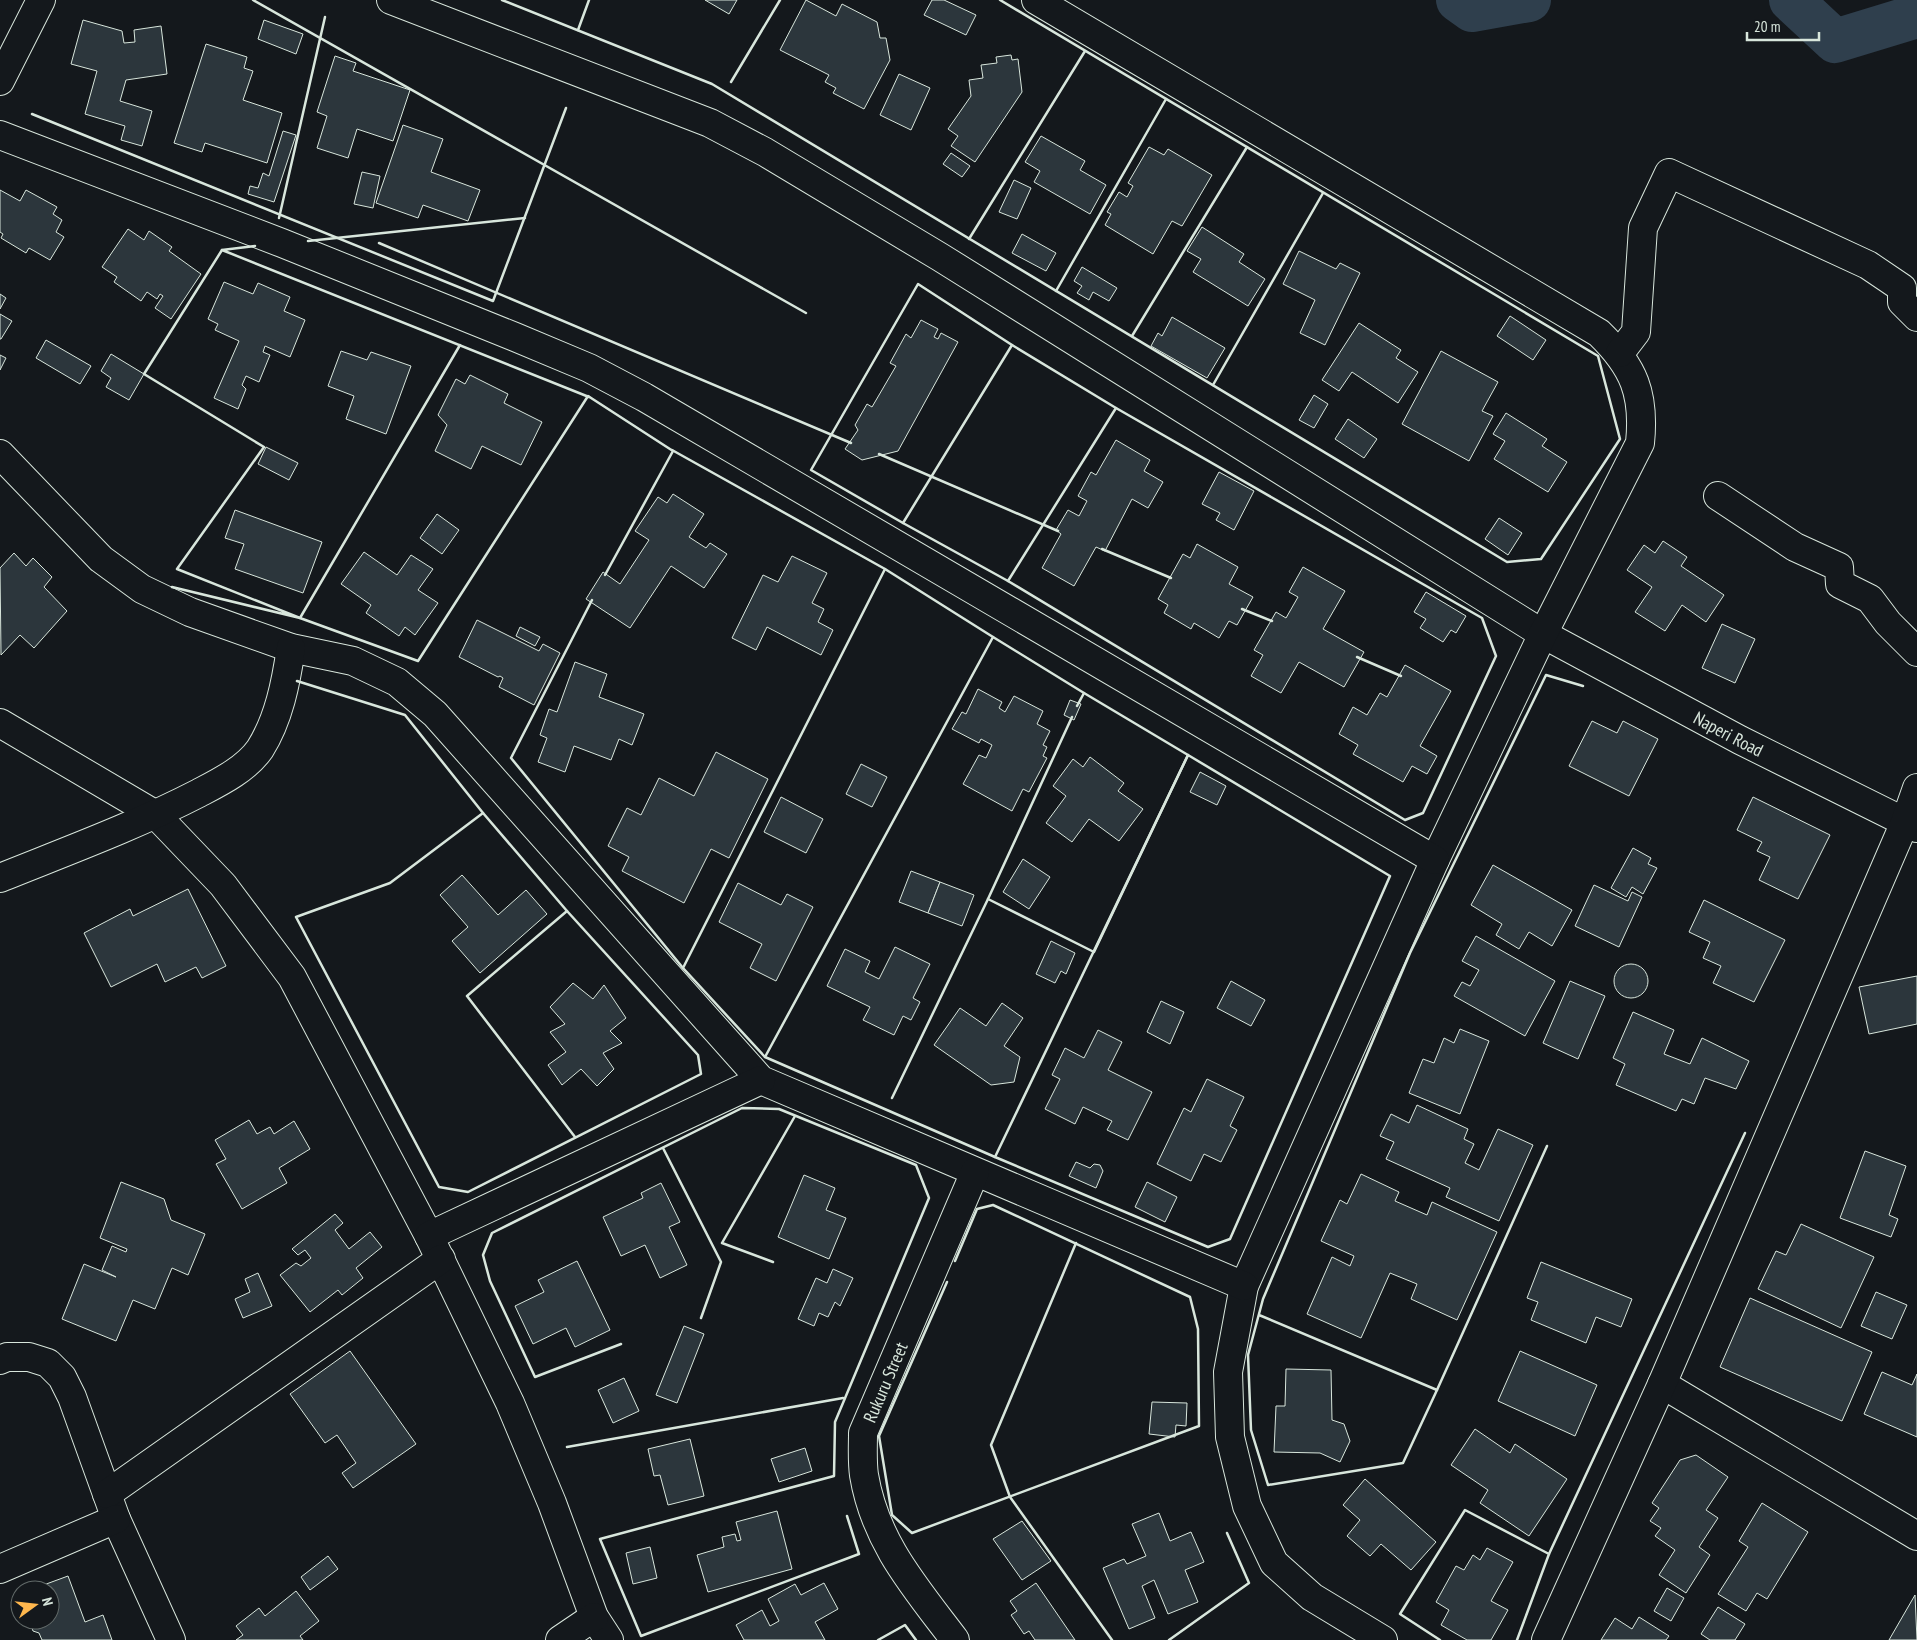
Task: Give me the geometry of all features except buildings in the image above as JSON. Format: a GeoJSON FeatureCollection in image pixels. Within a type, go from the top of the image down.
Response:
{"type":"FeatureCollection","features":[{"type":"Feature","properties":{"kind":"street"},"geometry":{"type":"LineString","coordinates":[[0,81],[41,0]]}},
{"type":"Feature","properties":{"kind":"street","name":"Naperi Road"},"geometry":{"type":"LineString","coordinates":[[391,0],[710,123],[765,152],[940,257],[1542,634],[1740,740],[1911,825]]}},
{"type":"Feature","properties":{"kind":"street"},"geometry":{"type":"LineString","coordinates":[[1036,0],[1599,333],[1620,353],[1637,386],[1642,418],[1640,443],[1542,634],[1435,860],[1244,1286],[1228,1372],[1230,1437],[1247,1506],[1274,1563],[1312,1597],[1383,1640]]}},
{"type":"Feature","properties":{"kind":"street"},"geometry":{"type":"LineString","coordinates":[[0,135],[291,247],[589,368],[644,397],[1435,860]]}},
{"type":"Feature","properties":{"kind":"street"},"geometry":{"type":"LineString","coordinates":[[1620,353],[1636,332],[1643,228],[1669,173],[1868,264],[1902,288],[1902,302],[1917,317]]}},
{"type":"Feature","properties":{"kind":"street"},"geometry":{"type":"LineString","coordinates":[[0,454],[101,559],[142,589],[190,612],[290,648],[353,661],[396,682],[434,714],[761,1080],[1244,1286]]}},
{"type":"Feature","properties":{"kind":"street"},"geometry":{"type":"LineString","coordinates":[[1718,496],[1795,547],[1839,567],[1840,584],[1870,598],[1888,623],[1917,652]]}},
{"type":"Feature","properties":{"kind":"street"},"geometry":{"type":"LineString","coordinates":[[0,878],[156,816],[230,776],[259,750],[274,720],[286,681],[290,648]]}},
{"type":"Feature","properties":{"kind":"street"},"geometry":{"type":"LineString","coordinates":[[0,722],[156,816],[224,885],[292,977],[435,1248],[522,1430],[552,1503],[594,1617],[609,1640]]}},
{"type":"Feature","properties":{"kind":"street"},"geometry":{"type":"LineString","coordinates":[[1546,1640],[1911,825],[1917,788]]}},
{"type":"Feature","properties":{"kind":"street"},"geometry":{"type":"LineString","coordinates":[[0,1569],[112,1506],[435,1248],[761,1080]]}},
{"type":"Feature","properties":{"kind":"street","name":"Rukuru Street"},"geometry":{"type":"LineString","coordinates":[[955,1640],[891,1554],[872,1514],[863,1473],[863,1433],[975,1172]]}},
{"type":"Feature","properties":{"kind":"street"},"geometry":{"type":"LineString","coordinates":[[0,1360],[7,1357],[29,1357],[48,1363],[62,1377],[72,1397],[112,1506],[171,1640]]}},
{"type":"Feature","properties":{"kind":"street"},"geometry":{"type":"LineString","coordinates":[[1662,1384],[1917,1536]]}},
{"type":"Feature","properties":{"kind":"street"},"geometry":{"type":"LineString","coordinates":[[560,1640],[594,1617]]}},
{"type":"Feature","properties":{"kind":"waterway"},"geometry":{"type":"LineString","coordinates":[[1458,0],[1472,10],[1529,0]]}},
{"type":"Feature","properties":{"kind":"waterway"},"geometry":{"type":"LineString","coordinates":[[1791,0],[1835,41],[1917,16]]}},
{"type":"Feature","properties":{"kind":"wall"},"geometry":{"type":"LineString","coordinates":[[253,0],[806,313]]}},
{"type":"Feature","properties":{"kind":"wall"},"geometry":{"type":"LineString","coordinates":[[502,0],[712,84],[1507,562],[1541,559],[1620,439],[1598,356],[1000,0]]}},
{"type":"Feature","properties":{"kind":"wall"},"geometry":{"type":"LineString","coordinates":[[578,30],[589,0]]}},
{"type":"Feature","properties":{"kind":"wall"},"geometry":{"type":"LineString","coordinates":[[731,82],[780,0]]}},
{"type":"Feature","properties":{"kind":"wall"},"geometry":{"type":"LineString","coordinates":[[279,218],[325,17]]}},
{"type":"Feature","properties":{"kind":"wall"},"geometry":{"type":"LineString","coordinates":[[969,239],[1085,51]]}},
{"type":"Feature","properties":{"kind":"wall"},"geometry":{"type":"LineString","coordinates":[[1056,291],[1166,99]]}},
{"type":"Feature","properties":{"kind":"wall"},"geometry":{"type":"LineString","coordinates":[[32,114],[493,301],[566,108]]}},
{"type":"Feature","properties":{"kind":"wall"},"geometry":{"type":"LineString","coordinates":[[1132,336],[1247,147]]}},
{"type":"Feature","properties":{"kind":"wall"},"geometry":{"type":"LineString","coordinates":[[1213,385],[1323,193]]}},
{"type":"Feature","properties":{"kind":"wall"},"geometry":{"type":"LineString","coordinates":[[308,241],[525,218]]}},
{"type":"Feature","properties":{"kind":"wall"},"geometry":{"type":"LineString","coordinates":[[379,243],[851,443]]}},
{"type":"Feature","properties":{"kind":"wall"},"geometry":{"type":"LineString","coordinates":[[255,246],[222,250],[589,397]]}},
{"type":"Feature","properties":{"kind":"wall"},"geometry":{"type":"LineString","coordinates":[[172,587],[300,618],[177,569],[264,447],[144,374],[222,250]]}},
{"type":"Feature","properties":{"kind":"wall"},"geometry":{"type":"LineString","coordinates":[[918,284],[1012,345],[903,523],[811,470],[918,284]]}},
{"type":"Feature","properties":{"kind":"wall"},"geometry":{"type":"LineString","coordinates":[[460,345],[300,618],[418,661],[588,396],[673,451],[605,575]]}},
{"type":"Feature","properties":{"kind":"wall"},"geometry":{"type":"LineString","coordinates":[[903,523],[1008,581],[1116,408],[1012,345]]}},
{"type":"Feature","properties":{"kind":"wall"},"geometry":{"type":"LineString","coordinates":[[1008,581],[1405,820],[1423,813],[1496,656],[1482,618],[1116,408]]}},
{"type":"Feature","properties":{"kind":"wall"},"geometry":{"type":"LineString","coordinates":[[672,450],[885,569],[993,637]]}},
{"type":"Feature","properties":{"kind":"wall"},"geometry":{"type":"LineString","coordinates":[[879,454],[1058,531]]}},
{"type":"Feature","properties":{"kind":"wall"},"geometry":{"type":"LineString","coordinates":[[1102,549],[1171,578]]}},
{"type":"Feature","properties":{"kind":"wall"},"geometry":{"type":"LineString","coordinates":[[765,1057],[683,968],[885,569]]}},
{"type":"Feature","properties":{"kind":"wall"},"geometry":{"type":"LineString","coordinates":[[592,600],[511,758],[683,968]]}},
{"type":"Feature","properties":{"kind":"wall"},"geometry":{"type":"LineString","coordinates":[[1242,609],[1272,621]]}},
{"type":"Feature","properties":{"kind":"wall"},"geometry":{"type":"LineString","coordinates":[[995,1157],[765,1057],[993,637],[1084,693],[1077,706]]}},
{"type":"Feature","properties":{"kind":"wall"},"geometry":{"type":"LineString","coordinates":[[1357,657],[1401,676]]}},
{"type":"Feature","properties":{"kind":"wall"},"geometry":{"type":"LineString","coordinates":[[1259,1315],[1437,1390],[1403,1463],[1268,1485],[1251,1430],[1248,1355],[1263,1299],[1410,953],[1546,675],[1583,686]]}},
{"type":"Feature","properties":{"kind":"wall"},"geometry":{"type":"LineString","coordinates":[[297,681],[405,715],[483,813],[390,883],[296,917],[439,1187],[468,1192],[701,1074],[698,1055],[567,911],[467,996],[575,1137]]}},
{"type":"Feature","properties":{"kind":"wall"},"geometry":{"type":"LineString","coordinates":[[1072,717],[988,899],[1094,952],[1188,755],[1084,693]]}},
{"type":"Feature","properties":{"kind":"wall"},"geometry":{"type":"LineString","coordinates":[[1188,755],[1390,876],[1230,1239],[1208,1247],[995,1157],[1188,755]]}},
{"type":"Feature","properties":{"kind":"wall"},"geometry":{"type":"LineString","coordinates":[[483,813],[567,911]]}},
{"type":"Feature","properties":{"kind":"wall"},"geometry":{"type":"LineString","coordinates":[[892,1098],[988,899]]}},
{"type":"Feature","properties":{"kind":"wall"},"geometry":{"type":"LineString","coordinates":[[621,1344],[535,1377],[490,1281],[483,1255],[492,1233],[742,1108],[779,1109],[916,1165],[929,1198],[835,1422],[834,1476],[600,1539],[641,1636],[859,1554],[847,1516]]}},
{"type":"Feature","properties":{"kind":"wall"},"geometry":{"type":"LineString","coordinates":[[773,1262],[722,1243],[795,1116]]}},
{"type":"Feature","properties":{"kind":"wall"},"geometry":{"type":"LineString","coordinates":[[1549,1554],[1745,1133]]}},
{"type":"Feature","properties":{"kind":"wall"},"geometry":{"type":"LineString","coordinates":[[1437,1390],[1547,1146]]}},
{"type":"Feature","properties":{"kind":"wall"},"geometry":{"type":"LineString","coordinates":[[663,1148],[721,1262],[701,1318]]}},
{"type":"Feature","properties":{"kind":"wall"},"geometry":{"type":"LineString","coordinates":[[947,1282],[879,1436],[892,1515],[912,1533],[1199,1426],[1198,1329],[1190,1297],[993,1205],[977,1209],[955,1261]]}},
{"type":"Feature","properties":{"kind":"wall"},"geometry":{"type":"LineString","coordinates":[[1076,1243],[991,1445],[1010,1497],[1112,1640]]}},
{"type":"Feature","properties":{"kind":"wall"},"geometry":{"type":"LineString","coordinates":[[567,1447],[843,1398]]}},
{"type":"Feature","properties":{"kind":"wall"},"geometry":{"type":"LineString","coordinates":[[1440,1640],[1400,1614],[1465,1510],[1549,1554],[1517,1640]]}},
{"type":"Feature","properties":{"kind":"wall"},"geometry":{"type":"LineString","coordinates":[[1169,1640],[1249,1583],[1227,1533]]}},
{"type":"Feature","properties":{"kind":"wall"},"geometry":{"type":"LineString","coordinates":[[878,1640],[905,1625],[916,1640]]}}]}
